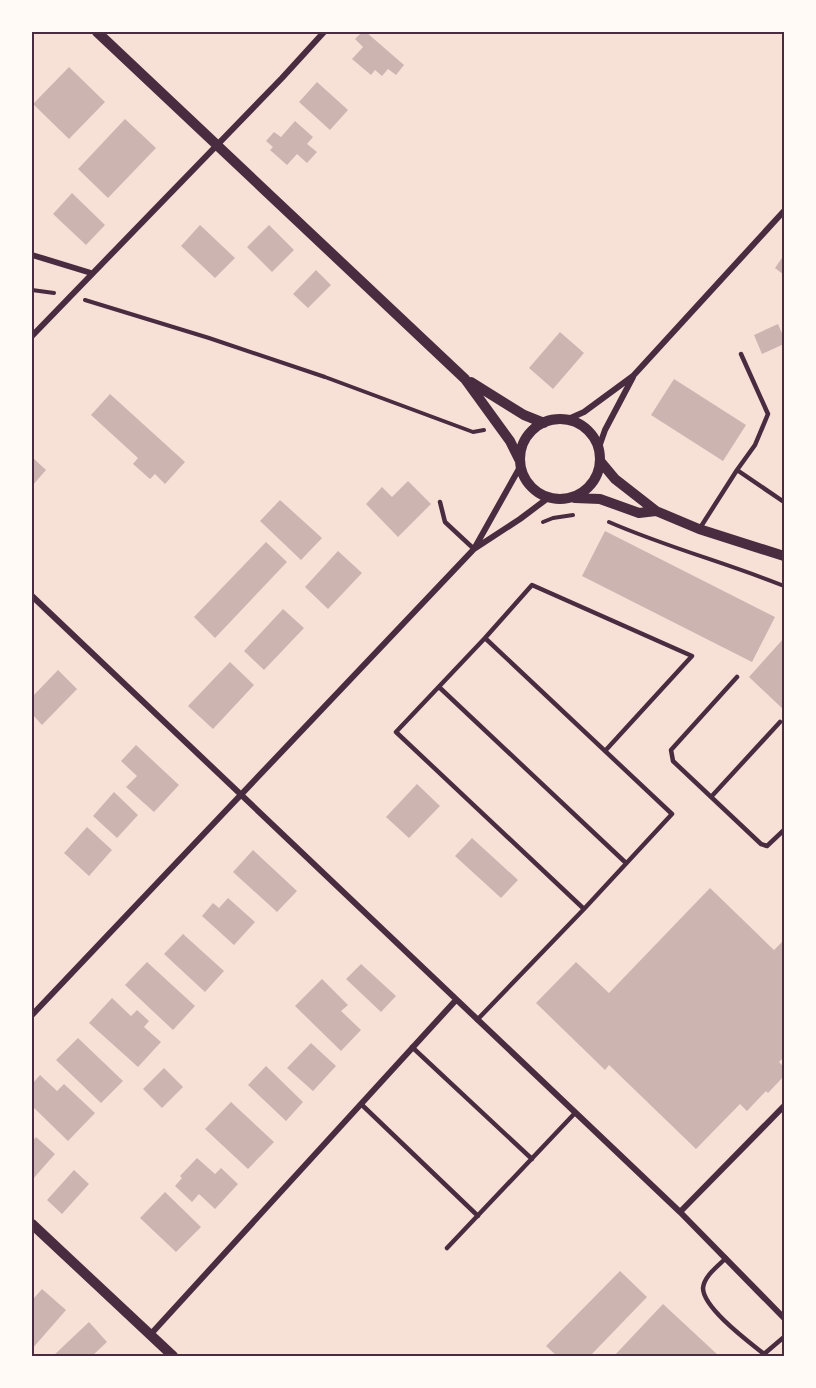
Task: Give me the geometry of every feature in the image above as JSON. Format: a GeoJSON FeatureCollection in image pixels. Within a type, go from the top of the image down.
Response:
{"type":"FeatureCollection","features":[{"type":"Feature","properties":{"kind":"street"},"geometry":{"type":"LineString","coordinates":[[97,32],[465,379],[510,441],[524,477],[538,493],[560,500],[600,499],[639,513],[656,511]]}},
{"type":"Feature","properties":{"kind":"street"},"geometry":{"type":"LineString","coordinates":[[32,336],[324,32]]}},
{"type":"Feature","properties":{"kind":"street"},"geometry":{"type":"LineString","coordinates":[[566,420],[584,412],[633,376],[784,211]]}},
{"type":"Feature","properties":{"kind":"street"},"geometry":{"type":"LineString","coordinates":[[32,255],[91,273]]}},
{"type":"Feature","properties":{"kind":"street"},"geometry":{"type":"LineString","coordinates":[[572,498],[592,484],[597,473],[605,430],[633,376]]}},
{"type":"Feature","properties":{"kind":"street"},"geometry":{"type":"LineString","coordinates":[[465,379],[524,415],[543,423]]}},
{"type":"Feature","properties":{"kind":"street"},"geometry":{"type":"LineString","coordinates":[[474,549],[520,464],[521,449],[526,438],[533,429],[543,423],[566,420],[587,430],[594,439],[599,455],[615,479],[656,511],[699,529],[784,556]]}},
{"type":"Feature","properties":{"kind":"street"},"geometry":{"type":"LineString","coordinates":[[32,1015],[474,549],[548,498]]}},
{"type":"Feature","properties":{"kind":"street"},"geometry":{"type":"LineString","coordinates":[[32,596],[680,1212],[784,1318]]}},
{"type":"Feature","properties":{"kind":"street"},"geometry":{"type":"LineString","coordinates":[[150,1335],[456,1000]]}},
{"type":"Feature","properties":{"kind":"street"},"geometry":{"type":"LineString","coordinates":[[680,1212],[784,1106]]}},
{"type":"Feature","properties":{"kind":"street"},"geometry":{"type":"LineString","coordinates":[[32,1224],[173,1356]]}},
{"type":"Feature","properties":{"kind":"lane"},"geometry":{"type":"LineString","coordinates":[[699,529],[755,445],[768,414],[741,354]]}},
{"type":"Feature","properties":{"kind":"lane"},"geometry":{"type":"LineString","coordinates":[[737,470],[784,502]]}},
{"type":"Feature","properties":{"kind":"lane"},"geometry":{"type":"LineString","coordinates":[[440,502],[444,522],[474,549]]}},
{"type":"Feature","properties":{"kind":"lane"},"geometry":{"type":"LineString","coordinates":[[584,909],[396,732],[532,585],[692,656],[605,751]]}},
{"type":"Feature","properties":{"kind":"lane"},"geometry":{"type":"LineString","coordinates":[[477,1020],[672,814],[485,638]]}},
{"type":"Feature","properties":{"kind":"lane"},"geometry":{"type":"LineString","coordinates":[[737,677],[671,750],[673,761],[761,844],[767,846],[773,843],[784,830]]}},
{"type":"Feature","properties":{"kind":"lane"},"geometry":{"type":"LineString","coordinates":[[439,687],[626,863]]}},
{"type":"Feature","properties":{"kind":"lane"},"geometry":{"type":"LineString","coordinates":[[711,797],[780,722]]}},
{"type":"Feature","properties":{"kind":"lane"},"geometry":{"type":"LineString","coordinates":[[412,1047],[532,1159]]}},
{"type":"Feature","properties":{"kind":"lane"},"geometry":{"type":"LineString","coordinates":[[361,1104],[478,1216]]}},
{"type":"Feature","properties":{"kind":"lane"},"geometry":{"type":"LineString","coordinates":[[447,1248],[575,1113]]}},
{"type":"Feature","properties":{"kind":"lane"},"geometry":{"type":"LineString","coordinates":[[727,1258],[706,1278],[703,1289],[708,1302],[763,1355],[784,1337]]}},
{"type":"Feature","properties":{"kind":"path"},"geometry":{"type":"LineString","coordinates":[[32,290],[70,296],[209,338],[325,377],[473,432],[487,429]]}},
{"type":"Feature","properties":{"kind":"path"},"geometry":{"type":"LineString","coordinates":[[538,525],[545,520],[581,513]]}},
{"type":"Feature","properties":{"kind":"path"},"geometry":{"type":"LineString","coordinates":[[607,521],[645,538],[741,569],[784,586]]}},
{"type":"Feature","properties":{"kind":"building"},"geometry":{"type":"Polygon","coordinates":[[[362,32],[366,32],[404,65],[396,75],[388,69],[382,76],[375,70],[371,75],[352,59],[363,47],[355,39],[362,32]]]}},
{"type":"Feature","properties":{"kind":"building"},"geometry":{"type":"Polygon","coordinates":[[[69,67],[105,102],[69,139],[33,104],[69,67]]]}},
{"type":"Feature","properties":{"kind":"building"},"geometry":{"type":"Polygon","coordinates":[[[317,82],[348,110],[330,130],[299,102],[317,82]]]}},
{"type":"Feature","properties":{"kind":"building"},"geometry":{"type":"Polygon","coordinates":[[[125,119],[156,148],[108,198],[78,169],[125,119]]]}},
{"type":"Feature","properties":{"kind":"building"},"geometry":{"type":"Polygon","coordinates":[[[295,121],[313,137],[307,144],[317,152],[307,163],[297,154],[287,165],[270,150],[273,147],[266,141],[274,132],[281,137],[295,121]]]}},
{"type":"Feature","properties":{"kind":"building"},"geometry":{"type":"Polygon","coordinates":[[[72,193],[105,225],[86,245],[53,214],[72,193]]]}},
{"type":"Feature","properties":{"kind":"building"},"geometry":{"type":"Polygon","coordinates":[[[200,225],[235,258],[215,278],[181,246],[200,225]]]}},
{"type":"Feature","properties":{"kind":"building"},"geometry":{"type":"Polygon","coordinates":[[[269,225],[294,250],[272,272],[247,247],[269,225]]]}},
{"type":"Feature","properties":{"kind":"building"},"geometry":{"type":"Polygon","coordinates":[[[784,255],[784,275],[775,268],[784,255]]]}},
{"type":"Feature","properties":{"kind":"building"},"geometry":{"type":"Polygon","coordinates":[[[316,270],[331,285],[308,308],[293,294],[316,270]]]}},
{"type":"Feature","properties":{"kind":"building"},"geometry":{"type":"Polygon","coordinates":[[[778,324],[784,344],[762,354],[754,335],[778,324]]]}},
{"type":"Feature","properties":{"kind":"building"},"geometry":{"type":"Polygon","coordinates":[[[560,332],[584,353],[553,389],[529,368],[560,332]]]}},
{"type":"Feature","properties":{"kind":"building"},"geometry":{"type":"Polygon","coordinates":[[[674,379],[746,425],[723,461],[651,415],[674,379]]]}},
{"type":"Feature","properties":{"kind":"building"},"geometry":{"type":"Polygon","coordinates":[[[110,394],[185,462],[165,484],[155,474],[150,479],[133,464],[138,458],[91,415],[110,394]]]}},
{"type":"Feature","properties":{"kind":"building"},"geometry":{"type":"Polygon","coordinates":[[[32,457],[46,470],[32,486],[32,457]]]}},
{"type":"Feature","properties":{"kind":"building"},"geometry":{"type":"Polygon","coordinates":[[[408,481],[431,504],[398,537],[366,504],[382,487],[392,497],[408,481]]]}},
{"type":"Feature","properties":{"kind":"building"},"geometry":{"type":"Polygon","coordinates":[[[280,500],[322,538],[301,560],[260,521],[280,500]]]}},
{"type":"Feature","properties":{"kind":"building"},"geometry":{"type":"Polygon","coordinates":[[[605,531],[775,617],[752,662],[582,576],[605,531]]]}},
{"type":"Feature","properties":{"kind":"building"},"geometry":{"type":"Polygon","coordinates":[[[266,542],[287,562],[215,638],[194,617],[266,542]]]}},
{"type":"Feature","properties":{"kind":"building"},"geometry":{"type":"Polygon","coordinates":[[[338,551],[362,573],[328,609],[305,587],[338,551]]]}},
{"type":"Feature","properties":{"kind":"building"},"geometry":{"type":"Polygon","coordinates":[[[283,609],[304,628],[264,670],[244,651],[283,609]]]}},
{"type":"Feature","properties":{"kind":"building"},"geometry":{"type":"Polygon","coordinates":[[[784,638],[784,710],[749,677],[784,638]]]}},
{"type":"Feature","properties":{"kind":"building"},"geometry":{"type":"Polygon","coordinates":[[[230,662],[254,685],[213,729],[188,706],[230,662]]]}},
{"type":"Feature","properties":{"kind":"building"},"geometry":{"type":"Polygon","coordinates":[[[58,670],[77,689],[42,725],[32,714],[32,697],[58,670]]]}},
{"type":"Feature","properties":{"kind":"building"},"geometry":{"type":"Polygon","coordinates":[[[136,745],[179,785],[154,812],[126,787],[137,776],[121,761],[136,745]]]}},
{"type":"Feature","properties":{"kind":"building"},"geometry":{"type":"Polygon","coordinates":[[[417,784],[440,806],[409,838],[386,817],[417,784]]]}},
{"type":"Feature","properties":{"kind":"building"},"geometry":{"type":"Polygon","coordinates":[[[114,792],[138,815],[117,838],[93,816],[114,792]]]}},
{"type":"Feature","properties":{"kind":"building"},"geometry":{"type":"Polygon","coordinates":[[[87,827],[112,850],[89,876],[64,853],[87,827]]]}},
{"type":"Feature","properties":{"kind":"building"},"geometry":{"type":"Polygon","coordinates":[[[472,838],[518,880],[501,898],[455,856],[472,838]]]}},
{"type":"Feature","properties":{"kind":"building"},"geometry":{"type":"Polygon","coordinates":[[[253,850],[297,891],[277,912],[233,872],[253,850]]]}},
{"type":"Feature","properties":{"kind":"building"},"geometry":{"type":"Polygon","coordinates":[[[710,888],[774,950],[784,940],[784,1057],[779,1062],[784,1067],[784,1076],[747,1111],[740,1104],[696,1149],[609,1065],[605,1070],[536,1003],[576,962],[609,993],[710,888]]]}},
{"type":"Feature","properties":{"kind":"building"},"geometry":{"type":"Polygon","coordinates":[[[228,898],[255,922],[234,945],[202,916],[213,903],[219,908],[228,898]]]}},
{"type":"Feature","properties":{"kind":"building"},"geometry":{"type":"Polygon","coordinates":[[[183,934],[224,971],[205,992],[164,954],[183,934]]]}},
{"type":"Feature","properties":{"kind":"building"},"geometry":{"type":"Polygon","coordinates":[[[147,962],[195,1006],[173,1030],[125,985],[147,962]]]}},
{"type":"Feature","properties":{"kind":"building"},"geometry":{"type":"Polygon","coordinates":[[[361,964],[396,996],[381,1012],[346,979],[361,964]]]}},
{"type":"Feature","properties":{"kind":"building"},"geometry":{"type":"Polygon","coordinates":[[[322,979],[348,1005],[341,1011],[361,1030],[341,1051],[295,1006],[322,979]]]}},
{"type":"Feature","properties":{"kind":"building"},"geometry":{"type":"Polygon","coordinates":[[[112,998],[131,1016],[137,1010],[149,1021],[144,1027],[161,1042],[138,1067],[89,1023],[112,998]]]}},
{"type":"Feature","properties":{"kind":"building"},"geometry":{"type":"Polygon","coordinates":[[[78,1038],[123,1081],[101,1103],[56,1060],[78,1038]]]}},
{"type":"Feature","properties":{"kind":"building"},"geometry":{"type":"Polygon","coordinates":[[[311,1043],[336,1066],[313,1091],[287,1068],[311,1043]]]}},
{"type":"Feature","properties":{"kind":"building"},"geometry":{"type":"Polygon","coordinates":[[[266,1066],[303,1102],[286,1121],[248,1085],[266,1066]]]}},
{"type":"Feature","properties":{"kind":"building"},"geometry":{"type":"Polygon","coordinates":[[[164,1068],[183,1087],[162,1108],[143,1089],[164,1068]]]}},
{"type":"Feature","properties":{"kind":"building"},"geometry":{"type":"Polygon","coordinates":[[[40,1075],[57,1091],[64,1084],[95,1113],[68,1141],[32,1106],[32,1084],[40,1075]]]}},
{"type":"Feature","properties":{"kind":"building"},"geometry":{"type":"Polygon","coordinates":[[[231,1102],[274,1142],[248,1169],[205,1129],[231,1102]]]}},
{"type":"Feature","properties":{"kind":"building"},"geometry":{"type":"Polygon","coordinates":[[[36,1137],[55,1154],[32,1180],[32,1142],[36,1137]]]}},
{"type":"Feature","properties":{"kind":"building"},"geometry":{"type":"Polygon","coordinates":[[[197,1158],[215,1174],[221,1168],[238,1184],[215,1209],[199,1194],[192,1202],[175,1186],[182,1178],[180,1176],[197,1158]]]}},
{"type":"Feature","properties":{"kind":"building"},"geometry":{"type":"Polygon","coordinates":[[[74,1170],[89,1184],[62,1214],[47,1200],[74,1170]]]}},
{"type":"Feature","properties":{"kind":"building"},"geometry":{"type":"Polygon","coordinates":[[[165,1192],[201,1227],[176,1252],[140,1218],[165,1192]]]}},
{"type":"Feature","properties":{"kind":"building"},"geometry":{"type":"Polygon","coordinates":[[[620,1271],[647,1297],[590,1356],[557,1356],[546,1346],[620,1271]]]}},
{"type":"Feature","properties":{"kind":"building"},"geometry":{"type":"Polygon","coordinates":[[[42,1289],[66,1310],[32,1349],[32,1295],[34,1298],[42,1289]]]}},
{"type":"Feature","properties":{"kind":"building"},"geometry":{"type":"Polygon","coordinates":[[[663,1304],[719,1356],[614,1356],[663,1304]]]}},
{"type":"Feature","properties":{"kind":"building"},"geometry":{"type":"Polygon","coordinates":[[[89,1322],[107,1342],[92,1356],[53,1356],[89,1322]]]}}]}
